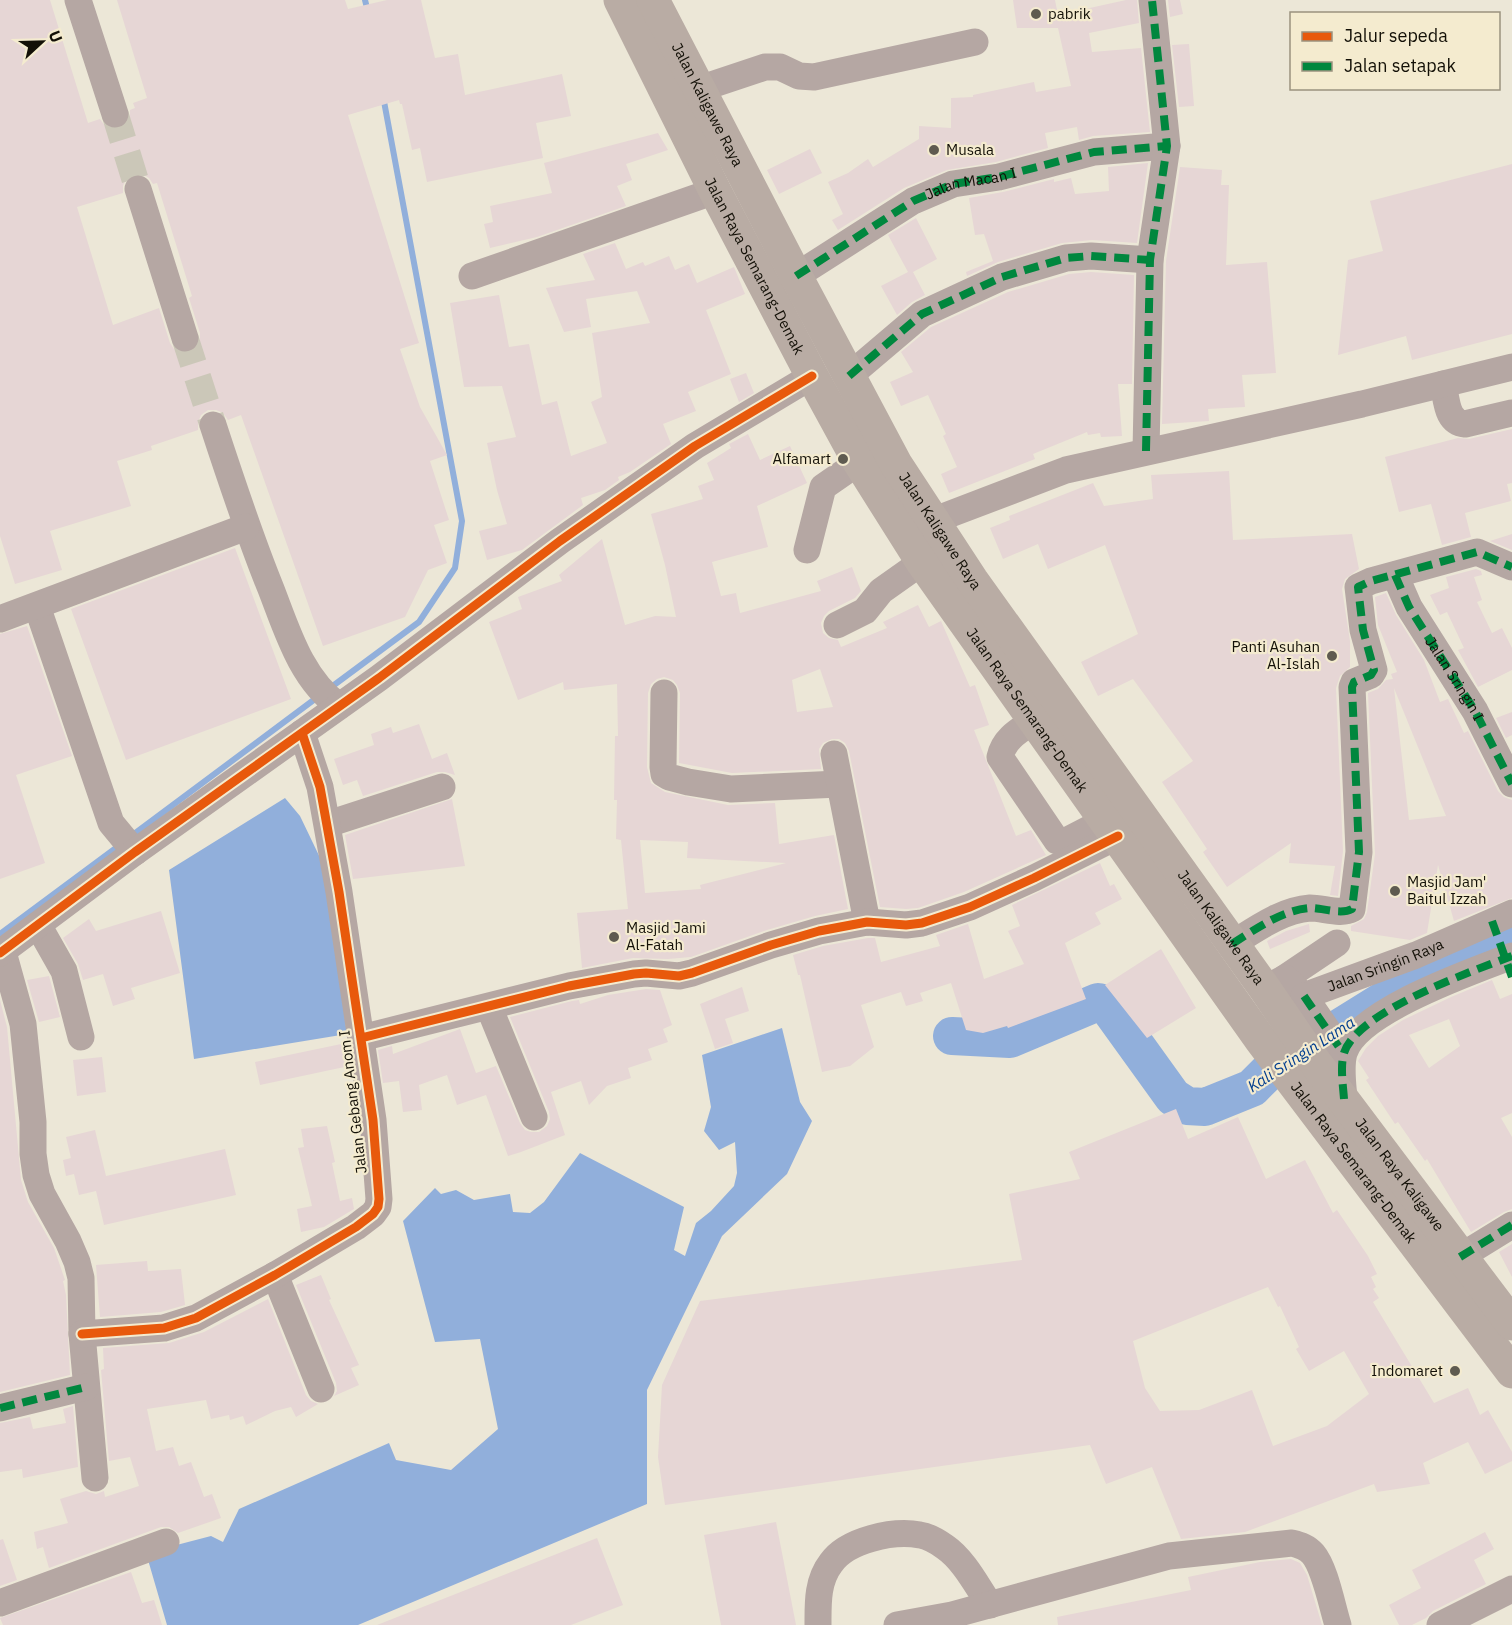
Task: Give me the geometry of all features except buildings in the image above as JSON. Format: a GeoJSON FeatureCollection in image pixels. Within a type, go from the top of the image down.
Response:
{"type":"FeatureCollection","features":[{"type":"Feature","properties":{"kind":"highway","name":"Jalan Raya Semarang-Demak"},"geometry":{"type":"LineString","coordinates":[[620,0],[715,191],[812,376],[850,468],[922,562],[1022,729],[1098,830],[1290,1027],[1307,1102],[1512,1372]]}},
{"type":"Feature","properties":{"kind":"highway","name":"Jalan Kaligawe Raya"},"geometry":{"type":"LineString","coordinates":[[653,0],[713,85],[796,276],[896,464],[979,589],[1232,944],[1285,988],[1290,1027]]}},
{"type":"Feature","properties":{"kind":"highway","name":"Jalan Raya Kaligawe"},"geometry":{"type":"LineString","coordinates":[[1290,1027],[1332,1054],[1344,1099],[1512,1324]]}},
{"type":"Feature","properties":{"kind":"street"},"geometry":{"type":"LineString","coordinates":[[78,0],[115,114]]}},
{"type":"Feature","properties":{"kind":"street"},"geometry":{"type":"LineString","coordinates":[[1146,451],[1150,260],[1167,146],[1152,0]]}},
{"type":"Feature","properties":{"kind":"street"},"geometry":{"type":"LineString","coordinates":[[713,85],[765,67],[780,67],[799,76],[814,77],[975,42]]}},
{"type":"Feature","properties":{"kind":"street","name":"Jalan Macan I"},"geometry":{"type":"LineString","coordinates":[[796,276],[914,201],[953,184],[999,177],[1095,152],[1167,146]]}},
{"type":"Feature","properties":{"kind":"street"},"geometry":{"type":"LineString","coordinates":[[138,189],[185,338]]}},
{"type":"Feature","properties":{"kind":"street"},"geometry":{"type":"LineString","coordinates":[[472,276],[715,191]]}},
{"type":"Feature","properties":{"kind":"street"},"geometry":{"type":"LineString","coordinates":[[849,376],[922,314],[1002,277],[1066,258],[1091,256],[1150,260]]}},
{"type":"Feature","properties":{"kind":"street"},"geometry":{"type":"LineString","coordinates":[[932,521],[1066,470],[1512,367]]}},
{"type":"Feature","properties":{"kind":"street"},"geometry":{"type":"LineString","coordinates":[[95,1478],[82,1334],[81,1278],[68,1241],[42,1194],[36,1174],[23,1024],[1,952],[133,851],[302,733],[334,703],[408,657],[560,541],[694,446],[812,376]]}},
{"type":"Feature","properties":{"kind":"street"},"geometry":{"type":"LineString","coordinates":[[1443,384],[1451,418],[1457,423],[1465,424],[1512,413]]}},
{"type":"Feature","properties":{"kind":"street"},"geometry":{"type":"LineString","coordinates":[[213,425],[246,527],[296,652],[308,672],[334,703]]}},
{"type":"Feature","properties":{"kind":"street"},"geometry":{"type":"LineString","coordinates":[[807,550],[823,487],[850,468]]}},
{"type":"Feature","properties":{"kind":"street"},"geometry":{"type":"LineString","coordinates":[[0,618],[246,527]]}},
{"type":"Feature","properties":{"kind":"street"},"geometry":{"type":"LineString","coordinates":[[1232,944],[1290,912],[1309,908],[1346,912],[1352,909],[1359,852],[1352,687],[1354,682],[1371,675],[1374,670],[1363,630],[1357,590],[1362,584],[1477,552],[1512,567]]}},
{"type":"Feature","properties":{"kind":"street"},"geometry":{"type":"LineString","coordinates":[[837,625],[866,611],[881,591],[922,562]]}},
{"type":"Feature","properties":{"kind":"street","name":"Jalan Sringin I"},"geometry":{"type":"LineString","coordinates":[[1395,575],[1409,607],[1475,711],[1512,784]]}},
{"type":"Feature","properties":{"kind":"street"},"geometry":{"type":"LineString","coordinates":[[37,606],[111,823],[133,851]]}},
{"type":"Feature","properties":{"kind":"street"},"geometry":{"type":"LineString","coordinates":[[664,693],[663,767],[664,774],[669,777],[732,789],[839,784]]}},
{"type":"Feature","properties":{"kind":"street"},"geometry":{"type":"LineString","coordinates":[[1022,729],[1007,740],[1001,749],[1000,757],[1057,841],[1064,842],[1098,830]]}},
{"type":"Feature","properties":{"kind":"street","name":"Jalan Gebang Anom I"},"geometry":{"type":"LineString","coordinates":[[275,1275],[356,1227],[373,1214],[378,1207],[379,1199],[373,1120],[328,824],[320,787],[302,733]]}},
{"type":"Feature","properties":{"kind":"street"},"geometry":{"type":"LineString","coordinates":[[834,754],[867,922]]}},
{"type":"Feature","properties":{"kind":"street"},"geometry":{"type":"LineString","coordinates":[[328,824],[442,787]]}},
{"type":"Feature","properties":{"kind":"street"},"geometry":{"type":"LineString","coordinates":[[361,1038],[569,986],[634,974],[679,976],[692,973],[800,935],[867,922],[906,925],[922,923],[961,910],[1034,878],[1098,830]]}},
{"type":"Feature","properties":{"kind":"street"},"geometry":{"type":"LineString","coordinates":[[38,925],[64,971],[81,1037]]}},
{"type":"Feature","properties":{"kind":"street"},"geometry":{"type":"LineString","coordinates":[[1285,988],[1337,943]]}},
{"type":"Feature","properties":{"kind":"street"},"geometry":{"type":"LineString","coordinates":[[1332,1054],[1357,1033],[1410,999],[1466,972],[1505,944]]}},
{"type":"Feature","properties":{"kind":"street","name":"Jalan Sringin Raya"},"geometry":{"type":"LineString","coordinates":[[1285,988],[1416,956],[1505,944]]}},
{"type":"Feature","properties":{"kind":"street"},"geometry":{"type":"LineString","coordinates":[[489,1007],[534,1117]]}},
{"type":"Feature","properties":{"kind":"street"},"geometry":{"type":"LineString","coordinates":[[1460,1257],[1512,1225]]}},
{"type":"Feature","properties":{"kind":"street"},"geometry":{"type":"LineString","coordinates":[[82,1334],[178,1325],[196,1318],[275,1275],[321,1389]]}},
{"type":"Feature","properties":{"kind":"street"},"geometry":{"type":"LineString","coordinates":[[0,1407],[86,1387]]}},
{"type":"Feature","properties":{"kind":"street"},"geometry":{"type":"LineString","coordinates":[[818,1625],[818,1591],[830,1563],[845,1549],[882,1535],[921,1535],[945,1547],[959,1560],[990,1605]]}},
{"type":"Feature","properties":{"kind":"street"},"geometry":{"type":"LineString","coordinates":[[0,1603],[166,1542]]}},
{"type":"Feature","properties":{"kind":"street"},"geometry":{"type":"LineString","coordinates":[[897,1625],[952,1615],[1169,1556],[1292,1544],[1303,1546],[1313,1554],[1323,1576],[1338,1625]]}},
{"type":"Feature","properties":{"kind":"street"},"geometry":{"type":"LineString","coordinates":[[1440,1625],[1512,1589]]}},
{"type":"Feature","properties":{"kind":"water"},"geometry":{"type":"Polygon","coordinates":[[[285,798],[300,816],[324,866],[347,1034],[194,1059],[169,870],[285,798]]]}},
{"type":"Feature","properties":{"kind":"water"},"geometry":{"type":"Polygon","coordinates":[[[782,1028],[800,1102],[812,1121],[787,1174],[722,1236],[647,1390],[647,1504],[358,1625],[167,1625],[146,1553],[211,1536],[223,1542],[239,1509],[389,1443],[396,1460],[451,1470],[498,1429],[480,1339],[435,1342],[403,1221],[435,1188],[441,1194],[456,1190],[474,1200],[510,1194],[513,1212],[530,1213],[544,1202],[580,1153],[684,1207],[674,1250],[685,1256],[696,1223],[711,1211],[734,1186],[737,1173],[735,1142],[719,1150],[704,1131],[711,1107],[702,1055],[782,1028]]]}},
{"type":"Feature","properties":{"kind":"waterway"},"geometry":{"type":"LineString","coordinates":[[365,0],[368,12]]}},
{"type":"Feature","properties":{"kind":"waterway"},"geometry":{"type":"LineString","coordinates":[[330,688],[419,622],[455,568],[462,521],[383,96]]}},
{"type":"Feature","properties":{"kind":"waterway"},"geometry":{"type":"LineString","coordinates":[[130,837],[319,696]]}},
{"type":"Feature","properties":{"kind":"waterway"},"geometry":{"type":"LineString","coordinates":[[0,934],[120,845]]}},
{"type":"Feature","properties":{"kind":"waterway","name":"Kali Sringin Lama"},"geometry":{"type":"LineString","coordinates":[[952,1036],[1010,1039],[1098,1002],[1106,1004],[1173,1097],[1187,1106],[1205,1107],[1252,1088],[1267,1073],[1413,982],[1512,942]]}},
{"type":"Feature","properties":{"kind":"tunnel"},"geometry":{"type":"LineString","coordinates":[[115,114],[138,189]]}},
{"type":"Feature","properties":{"kind":"tunnel"},"geometry":{"type":"LineString","coordinates":[[185,338],[213,425]]}},
{"type":"Feature","properties":{"kind":"marked path"},"geometry":{"type":"LineString","coordinates":[[1146,451],[1150,260],[1167,146],[1152,0]]}},
{"type":"Feature","properties":{"kind":"marked path"},"geometry":{"type":"LineString","coordinates":[[796,276],[913,201],[953,184],[999,177],[1094,152],[1167,146]]}},
{"type":"Feature","properties":{"kind":"marked path"},"geometry":{"type":"LineString","coordinates":[[849,376],[922,314],[1002,277],[1066,258],[1091,256],[1150,260]]}},
{"type":"Feature","properties":{"kind":"marked path"},"geometry":{"type":"LineString","coordinates":[[1232,944],[1289,912],[1310,908],[1337,911],[1352,909],[1359,852],[1352,687],[1354,682],[1371,675],[1374,670],[1363,630],[1358,587],[1371,581],[1477,552],[1512,567]]}},
{"type":"Feature","properties":{"kind":"marked path"},"geometry":{"type":"LineString","coordinates":[[1395,575],[1409,607],[1475,711],[1512,784]]}},
{"type":"Feature","properties":{"kind":"marked path"},"geometry":{"type":"LineString","coordinates":[[1492,921],[1512,977]]}},
{"type":"Feature","properties":{"kind":"marked path"},"geometry":{"type":"LineString","coordinates":[[1344,1099],[1342,1070],[1344,1053],[1353,1037],[1370,1022],[1418,994],[1512,956]]}},
{"type":"Feature","properties":{"kind":"marked path"},"geometry":{"type":"LineString","coordinates":[[1304,996],[1343,1053]]}},
{"type":"Feature","properties":{"kind":"marked path"},"geometry":{"type":"LineString","coordinates":[[1460,1257],[1512,1225]]}},
{"type":"Feature","properties":{"kind":"marked path"},"geometry":{"type":"LineString","coordinates":[[0,1408],[86,1387]]}},
{"type":"Feature","properties":{"kind":"cycle path"},"geometry":{"type":"LineString","coordinates":[[0,953],[135,852],[379,678],[560,541],[695,446],[812,376]]}},
{"type":"Feature","properties":{"kind":"cycle path"},"geometry":{"type":"LineString","coordinates":[[82,1334],[164,1328],[196,1318],[356,1227],[373,1214],[378,1207],[373,1120],[339,892],[320,787],[302,733]]}},
{"type":"Feature","properties":{"kind":"cycle path"},"geometry":{"type":"LineString","coordinates":[[361,1038],[569,986],[634,974],[679,976],[692,973],[819,931],[867,922],[906,925],[922,923],[970,907],[1118,836]]}},
{"type":"Feature","properties":{"kind":"place","name":"pabrik"},"geometry":{"type":"Point","coordinates":[1036,14]}},
{"type":"Feature","properties":{"kind":"place","name":"Musala"},"geometry":{"type":"Point","coordinates":[934,150]}},
{"type":"Feature","properties":{"kind":"place","name":"Alfamart"},"geometry":{"type":"Point","coordinates":[843,459]}},
{"type":"Feature","properties":{"kind":"place","name":"Panti Asuhan Al-Islah"},"geometry":{"type":"Point","coordinates":[1332,656]}},
{"type":"Feature","properties":{"kind":"place","name":"Masjid Jam' Baitul Izzah"},"geometry":{"type":"Point","coordinates":[1395,891]}},
{"type":"Feature","properties":{"kind":"place","name":"Masjid Jami Al-Fatah"},"geometry":{"type":"Point","coordinates":[614,937]}},
{"type":"Feature","properties":{"kind":"place","name":"Indomaret"},"geometry":{"type":"Point","coordinates":[1455,1371]}}]}
